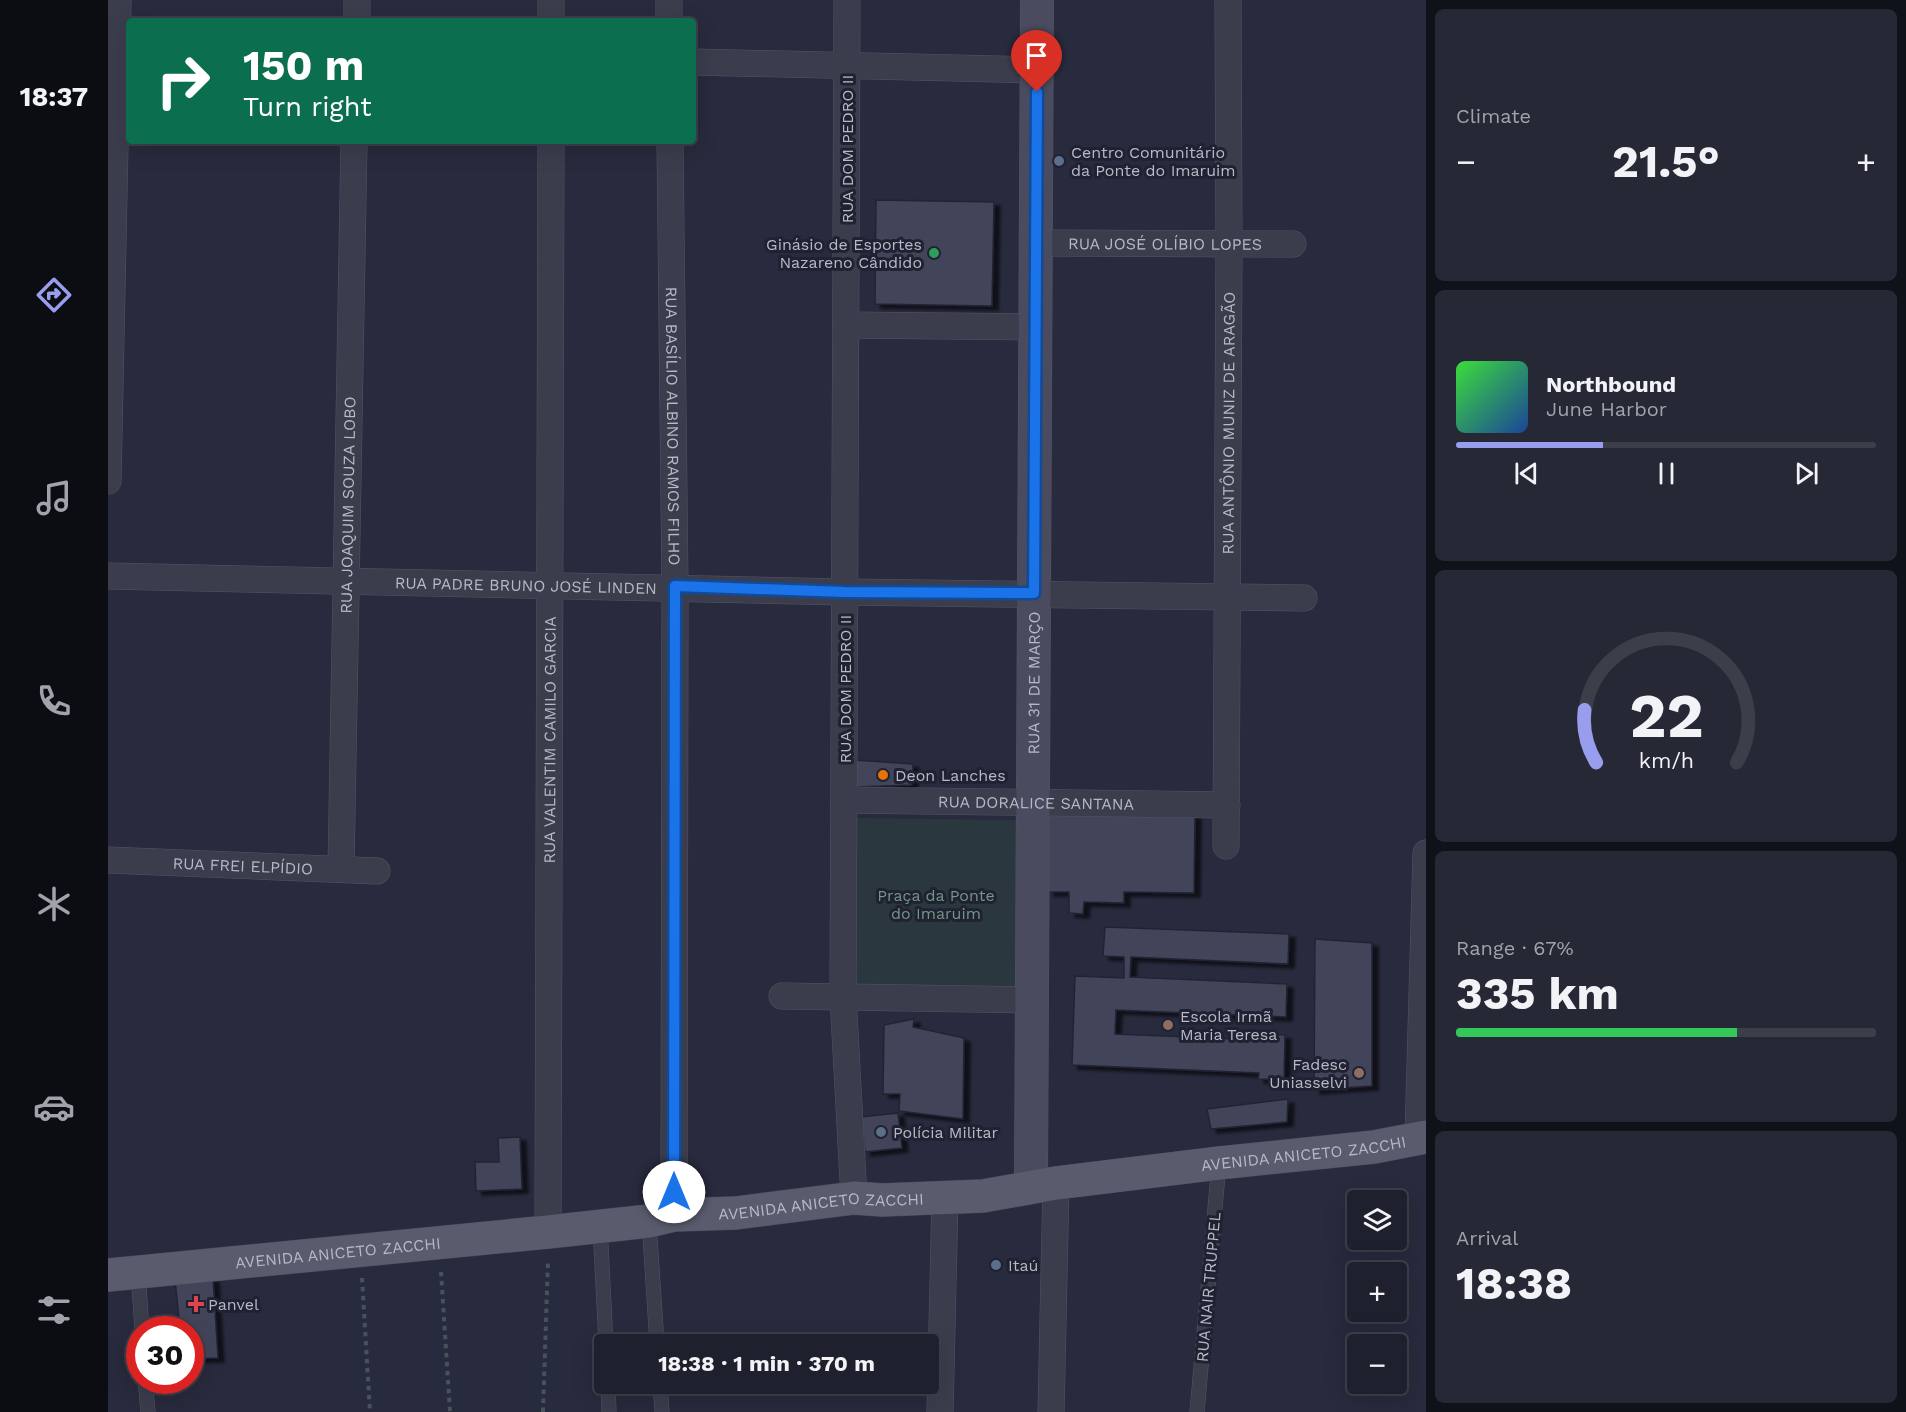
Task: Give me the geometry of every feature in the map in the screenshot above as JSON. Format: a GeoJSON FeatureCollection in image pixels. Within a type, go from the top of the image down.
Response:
{"type":"FeatureCollection","features":[{"type":"Feature","properties":{"kind":"main road","name":"AVENIDA ANICETO ZACCHI"},"geometry":{"type":"LineString","coordinates":[[123,1274],[548,1232],[662,1218],[736,1213],[854,1198],[882,1200],[983,1196],[1043,1185],[1374,1147],[1422,1138]]}},
{"type":"Feature","properties":{"kind":"street"},"geometry":{"type":"LineString","coordinates":[[108,481],[118,0]]}},
{"type":"Feature","properties":{"kind":"street"},"geometry":{"type":"LineString","coordinates":[[357,0],[357,18]]}},
{"type":"Feature","properties":{"kind":"street"},"geometry":{"type":"LineString","coordinates":[[551,0],[551,18]]}},
{"type":"Feature","properties":{"kind":"street"},"geometry":{"type":"LineString","coordinates":[[669,0],[669,18]]}},
{"type":"Feature","properties":{"kind":"street","name":"RUA DOM PEDRO II"},"geometry":{"type":"LineString","coordinates":[[847,0],[843,996],[854,1198]]}},
{"type":"Feature","properties":{"kind":"street","name":"RUA 31 DE MARÇO"},"geometry":{"type":"LineString","coordinates":[[1037,0],[1032,1000],[1043,1185]]}},
{"type":"Feature","properties":{"kind":"street","name":"RUA ANTÔNIO MUNIZ DE ARAGÃO"},"geometry":{"type":"LineString","coordinates":[[1226,846],[1228,0]]}},
{"type":"Feature","properties":{"kind":"street"},"geometry":{"type":"LineString","coordinates":[[696,62],[1037,70]]}},
{"type":"Feature","properties":{"kind":"street","name":"RUA JOAQUIM SOUZA LOBO"},"geometry":{"type":"LineString","coordinates":[[341,869],[354,144]]}},
{"type":"Feature","properties":{"kind":"street","name":"RUA VALENTIM CAMILO GARCIA"},"geometry":{"type":"LineString","coordinates":[[548,1232],[551,144]]}},
{"type":"Feature","properties":{"kind":"street","name":"RUA BASÍLIO ALBINO RAMOS FILHO"},"geometry":{"type":"LineString","coordinates":[[662,1218],[675,586],[670,144]]}},
{"type":"Feature","properties":{"kind":"street","name":"RUA JOSÉ OLÍBIO LOPES"},"geometry":{"type":"LineString","coordinates":[[1036,243],[1293,244]]}},
{"type":"Feature","properties":{"kind":"street"},"geometry":{"type":"LineString","coordinates":[[846,326],[1036,327]]}},
{"type":"Feature","properties":{"kind":"street","name":"RUA PADRE BRUNO JOSÉ LINDEN"},"geometry":{"type":"LineString","coordinates":[[108,576],[675,586],[845,592],[1304,598]]}},
{"type":"Feature","properties":{"kind":"street","name":"RUA DORALICE SANTANA"},"geometry":{"type":"LineString","coordinates":[[844,800],[1227,805]]}},
{"type":"Feature","properties":{"kind":"street"},"geometry":{"type":"LineString","coordinates":[[1422,1138],[1426,853]]}},
{"type":"Feature","properties":{"kind":"street","name":"RUA FREI ELPÍDIO"},"geometry":{"type":"LineString","coordinates":[[108,860],[377,871]]}},
{"type":"Feature","properties":{"kind":"street"},"geometry":{"type":"LineString","coordinates":[[782,996],[1032,1000]]}},
{"type":"Feature","properties":{"kind":"street"},"geometry":{"type":"LineString","coordinates":[[1043,1185],[1051,1412]]}},
{"type":"Feature","properties":{"kind":"street"},"geometry":{"type":"LineString","coordinates":[[940,1412],[945,1197]]}},
{"type":"Feature","properties":{"kind":"lane","name":"RUA NAIR TRUPPEL"},"geometry":{"type":"LineString","coordinates":[[1197,1412],[1219,1163]]}},
{"type":"Feature","properties":{"kind":"lane"},"geometry":{"type":"LineString","coordinates":[[657,1334],[662,1218]]}},
{"type":"Feature","properties":{"kind":"lane"},"geometry":{"type":"LineString","coordinates":[[600,1226],[605,1334]]}},
{"type":"Feature","properties":{"kind":"lane"},"geometry":{"type":"LineString","coordinates":[[123,1274],[138,1316]]}},
{"type":"Feature","properties":{"kind":"lane"},"geometry":{"type":"LineString","coordinates":[[146,1394],[148,1412]]}},
{"type":"Feature","properties":{"kind":"lane"},"geometry":{"type":"LineString","coordinates":[[608,1394],[609,1412]]}},
{"type":"Feature","properties":{"kind":"lane"},"geometry":{"type":"LineString","coordinates":[[661,1394],[662,1412]]}},
{"type":"Feature","properties":{"kind":"path"},"geometry":{"type":"LineString","coordinates":[[543,1412],[548,1232]]}},
{"type":"Feature","properties":{"kind":"path"},"geometry":{"type":"LineString","coordinates":[[440,1242],[450,1412]]}},
{"type":"Feature","properties":{"kind":"path"},"geometry":{"type":"LineString","coordinates":[[360,1250],[370,1412]]}},
{"type":"Feature","properties":{"kind":"green space","name":"Praça da Ponte do Imaruim"},"geometry":{"type":"Polygon","coordinates":[[[854,818],[1019,820],[1017,989],[853,987],[854,818]]]}},
{"type":"Feature","properties":{"kind":"building","name":"Ginásio de Esportes Nazareno Cândido"},"geometry":{"type":"Polygon","coordinates":[[[876,200],[994,202],[992,306],[875,304],[876,200]]]}},
{"type":"Feature","properties":{"kind":"building","name":"Deon Lanches"},"geometry":{"type":"Polygon","coordinates":[[[854,760],[913,764],[912,785],[855,787],[854,760]]]}},
{"type":"Feature","properties":{"kind":"building"},"geometry":{"type":"Polygon","coordinates":[[[1049,812],[1195,815],[1194,893],[1124,892],[1124,903],[1084,902],[1083,914],[1069,913],[1069,892],[1048,892],[1049,812]]]}},
{"type":"Feature","properties":{"kind":"building"},"geometry":{"type":"Polygon","coordinates":[[[1105,927],[1289,934],[1288,964],[1131,957],[1130,977],[1287,984],[1286,1017],[1116,1010],[1115,1034],[1261,1040],[1261,1034],[1285,1035],[1284,1080],[1258,1079],[1259,1073],[1072,1065],[1075,976],[1124,978],[1124,957],[1103,956],[1105,927]]]}},
{"type":"Feature","properties":{"kind":"building"},"geometry":{"type":"Polygon","coordinates":[[[1315,939],[1372,943],[1372,1086],[1314,1090],[1315,939]]]}},
{"type":"Feature","properties":{"kind":"building"},"geometry":{"type":"Polygon","coordinates":[[[914,1019],[913,1027],[964,1038],[963,1119],[899,1111],[900,1094],[883,1094],[884,1025],[914,1019]]]}},
{"type":"Feature","properties":{"kind":"building"},"geometry":{"type":"Polygon","coordinates":[[[1288,1099],[1287,1122],[1211,1129],[1207,1109],[1288,1099]]]}},
{"type":"Feature","properties":{"kind":"building","name":"Polícia Militar"},"geometry":{"type":"Polygon","coordinates":[[[898,1113],[902,1148],[865,1152],[861,1117],[898,1113]]]}},
{"type":"Feature","properties":{"kind":"building"},"geometry":{"type":"Polygon","coordinates":[[[520,1137],[522,1189],[476,1191],[475,1162],[499,1162],[498,1138],[520,1137]]]}},
{"type":"Feature","properties":{"kind":"building","name":"Panvel"},"geometry":{"type":"Polygon","coordinates":[[[213,1278],[218,1358],[204,1358],[204,1316],[179,1316],[175,1280],[213,1278]]]}},
{"type":"Feature","properties":{"kind":"place","name":"Centro Comunitário da Ponte do Imaruim"},"geometry":{"type":"Point","coordinates":[1059,161]}},
{"type":"Feature","properties":{"kind":"place","name":"Ginásio de Esportes Nazareno Cândido"},"geometry":{"type":"Point","coordinates":[934,253]}},
{"type":"Feature","properties":{"kind":"place","name":"Deon Lanches"},"geometry":{"type":"Point","coordinates":[883,775]}},
{"type":"Feature","properties":{"kind":"place","name":"Escola Irmã Maria Teresa"},"geometry":{"type":"Point","coordinates":[1168,1025]}},
{"type":"Feature","properties":{"kind":"place","name":"Fadesc Uniasselvi"},"geometry":{"type":"Point","coordinates":[1359,1073]}},
{"type":"Feature","properties":{"kind":"place","name":"Polícia Militar"},"geometry":{"type":"Point","coordinates":[881,1132]}},
{"type":"Feature","properties":{"kind":"place","name":"Itaú"},"geometry":{"type":"Point","coordinates":[996,1265]}},
{"type":"Feature","properties":{"kind":"place","name":"Panvel"},"geometry":{"type":"Point","coordinates":[196,1304]}},
{"type":"Feature","properties":{"kind":"route"},"geometry":{"type":"LineString","coordinates":[[674,1192],[675,586],[845,592],[1034,593],[1037,92]]}}]}
